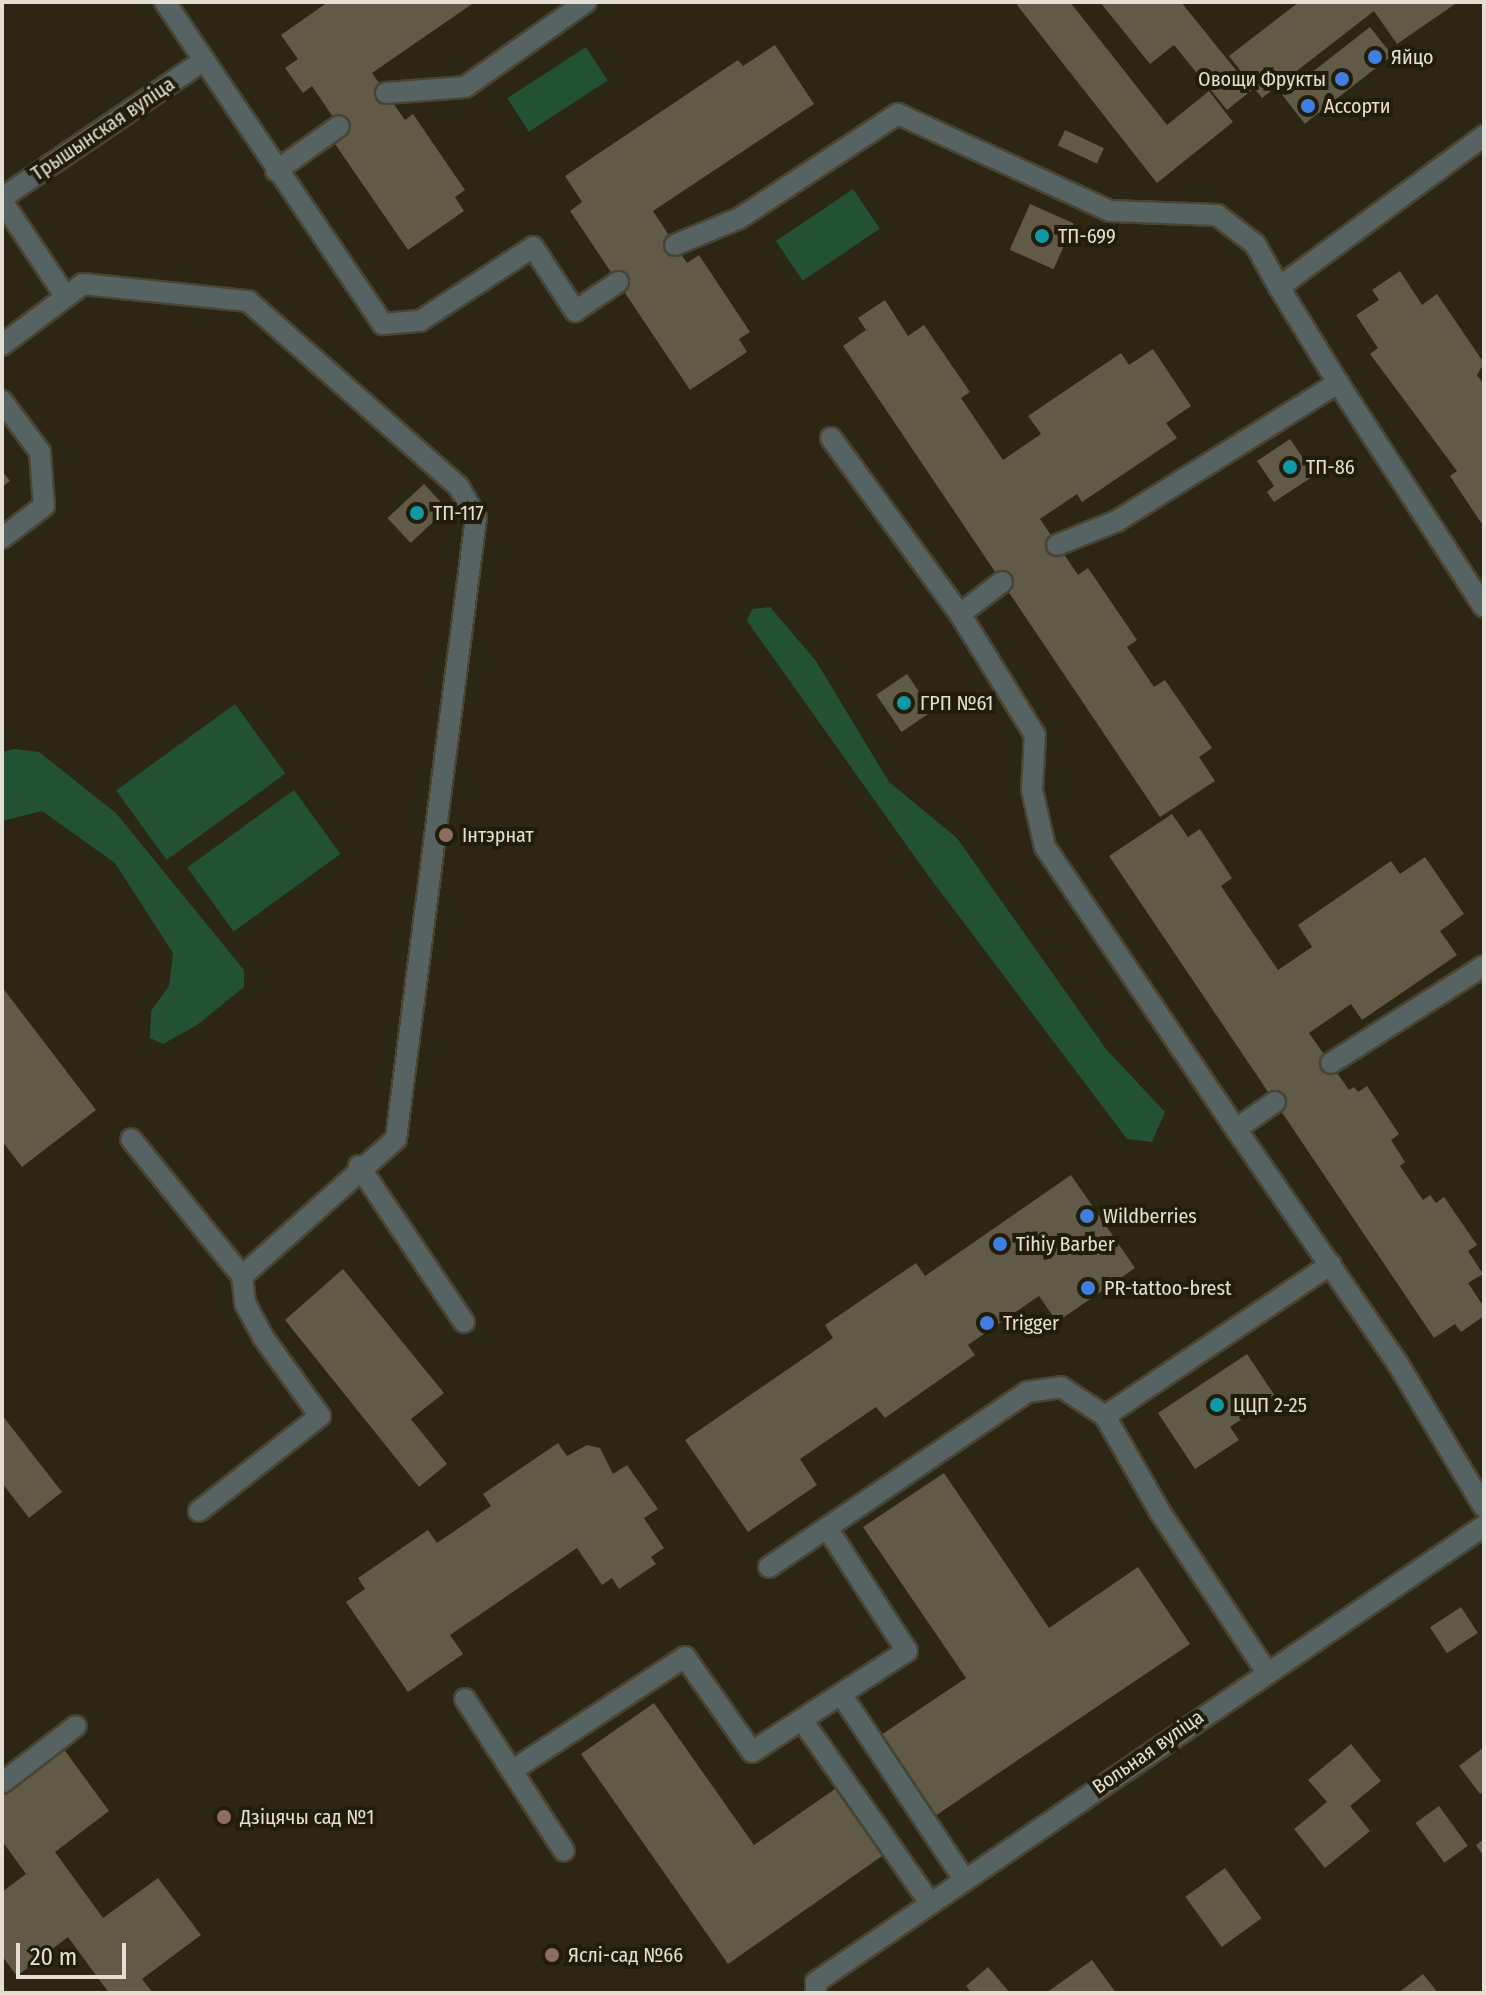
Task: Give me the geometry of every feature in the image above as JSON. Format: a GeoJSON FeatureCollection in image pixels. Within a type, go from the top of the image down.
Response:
{"type":"FeatureCollection","features":[{"type":"Feature","properties":{"kind":"street"},"geometry":{"type":"LineString","coordinates":[[165,2],[276,171],[383,324],[420,321],[533,247],[575,311],[618,282]]}},
{"type":"Feature","properties":{"kind":"street"},"geometry":{"type":"LineString","coordinates":[[386,93],[465,87],[586,2]]}},
{"type":"Feature","properties":{"kind":"street","name":"Трышынская вуліца"},"geometry":{"type":"LineString","coordinates":[[2,200],[204,60]]}},
{"type":"Feature","properties":{"kind":"street"},"geometry":{"type":"LineString","coordinates":[[675,245],[740,218],[898,114],[1110,211],[1217,215],[1255,244],[1338,383],[1484,607]]}},
{"type":"Feature","properties":{"kind":"street"},"geometry":{"type":"LineString","coordinates":[[276,171],[339,126]]}},
{"type":"Feature","properties":{"kind":"street"},"geometry":{"type":"LineString","coordinates":[[1279,287],[1484,136]]}},
{"type":"Feature","properties":{"kind":"street"},"geometry":{"type":"LineString","coordinates":[[2,200],[64,294]]}},
{"type":"Feature","properties":{"kind":"street"},"geometry":{"type":"LineString","coordinates":[[2,345],[64,294],[83,284],[248,301],[459,487],[476,518],[396,1139],[359,1166],[242,1276]]}},
{"type":"Feature","properties":{"kind":"street"},"geometry":{"type":"LineString","coordinates":[[1057,545],[1117,521],[1338,383]]}},
{"type":"Feature","properties":{"kind":"street"},"geometry":{"type":"LineString","coordinates":[[2,401],[40,452],[44,506],[2,538]]}},
{"type":"Feature","properties":{"kind":"street"},"geometry":{"type":"LineString","coordinates":[[831,438],[960,614],[1035,735],[1032,790],[1045,847],[1331,1264],[1484,1507]]}},
{"type":"Feature","properties":{"kind":"street"},"geometry":{"type":"LineString","coordinates":[[960,614],[1002,582]]}},
{"type":"Feature","properties":{"kind":"street"},"geometry":{"type":"LineString","coordinates":[[1331,1063],[1484,966]]}},
{"type":"Feature","properties":{"kind":"street"},"geometry":{"type":"LineString","coordinates":[[1236,1129],[1275,1102]]}},
{"type":"Feature","properties":{"kind":"street"},"geometry":{"type":"LineString","coordinates":[[131,1139],[242,1276],[245,1303],[263,1337],[320,1416],[199,1511]]}},
{"type":"Feature","properties":{"kind":"street"},"geometry":{"type":"LineString","coordinates":[[359,1166],[464,1322]]}},
{"type":"Feature","properties":{"kind":"street"},"geometry":{"type":"LineString","coordinates":[[1105,1416],[1331,1264]]}},
{"type":"Feature","properties":{"kind":"street"},"geometry":{"type":"LineString","coordinates":[[769,1567],[1027,1392],[1061,1387],[1105,1416],[1160,1512],[1266,1671]]}},
{"type":"Feature","properties":{"kind":"street","name":"Вольная вуліца"},"geometry":{"type":"LineString","coordinates":[[816,1988],[964,1879],[1266,1671],[1484,1526]]}},
{"type":"Feature","properties":{"kind":"street"},"geometry":{"type":"LineString","coordinates":[[513,1770],[685,1657],[752,1752],[907,1651],[827,1528]]}},
{"type":"Feature","properties":{"kind":"street"},"geometry":{"type":"LineString","coordinates":[[841,1694],[964,1879]]}},
{"type":"Feature","properties":{"kind":"street"},"geometry":{"type":"LineString","coordinates":[[465,1699],[564,1851]]}},
{"type":"Feature","properties":{"kind":"street"},"geometry":{"type":"LineString","coordinates":[[802,1720],[930,1903]]}},
{"type":"Feature","properties":{"kind":"street"},"geometry":{"type":"LineString","coordinates":[[2,1783],[76,1726]]}},
{"type":"Feature","properties":{"kind":"green space"},"geometry":{"type":"Polygon","coordinates":[[[586,47],[608,81],[529,132],[507,98],[586,47]]]}},
{"type":"Feature","properties":{"kind":"green space"},"geometry":{"type":"Polygon","coordinates":[[[853,189],[880,229],[803,281],[776,241],[853,189]]]}},
{"type":"Feature","properties":{"kind":"green space"},"geometry":{"type":"Polygon","coordinates":[[[770,607],[816,661],[889,782],[957,838],[1106,1049],[1165,1112],[1152,1142],[1127,1139],[927,874],[747,621],[752,609],[770,607]]]}},
{"type":"Feature","properties":{"kind":"green space"},"geometry":{"type":"Polygon","coordinates":[[[235,704],[286,774],[167,860],[116,790],[235,704]]]}},
{"type":"Feature","properties":{"kind":"green space"},"geometry":{"type":"Polygon","coordinates":[[[14,749],[39,752],[116,813],[244,970],[244,987],[197,1025],[163,1044],[150,1038],[151,1011],[169,986],[173,953],[115,863],[42,811],[2,821],[2,752],[14,749]]]}},
{"type":"Feature","properties":{"kind":"green space"},"geometry":{"type":"Polygon","coordinates":[[[294,790],[340,854],[234,931],[187,868],[294,790]]]}},
{"type":"Feature","properties":{"kind":"building"},"geometry":{"type":"Polygon","coordinates":[[[328,2],[475,2],[372,73],[405,120],[413,114],[465,190],[455,197],[464,211],[408,250],[335,144],[346,136],[312,86],[303,93],[285,68],[298,59],[281,35],[328,2]]]}},
{"type":"Feature","properties":{"kind":"building"},"geometry":{"type":"Polygon","coordinates":[[[1020,2],[1070,2],[1167,125],[1209,91],[1233,122],[1157,183],[1017,5],[1020,2]]]}},
{"type":"Feature","properties":{"kind":"building"},"geometry":{"type":"Polygon","coordinates":[[[1100,2],[1181,2],[1252,90],[1227,110],[1174,45],[1150,64],[1100,2]]]}},
{"type":"Feature","properties":{"kind":"building"},"geometry":{"type":"Polygon","coordinates":[[[1299,2],[1458,2],[1397,44],[1374,11],[1262,98],[1229,56],[1299,2]]]}},
{"type":"Feature","properties":{"kind":"building"},"geometry":{"type":"Polygon","coordinates":[[[1370,27],[1392,55],[1305,124],[1283,95],[1370,27]]]}},
{"type":"Feature","properties":{"kind":"building"},"geometry":{"type":"Polygon","coordinates":[[[775,45],[814,104],[653,211],[687,263],[699,255],[750,332],[739,339],[747,352],[690,390],[570,211],[582,202],[565,176],[738,60],[743,66],[775,45]]]}},
{"type":"Feature","properties":{"kind":"building"},"geometry":{"type":"Polygon","coordinates":[[[1065,130],[1104,148],[1097,164],[1058,145],[1065,130]]]}},
{"type":"Feature","properties":{"kind":"building","name":"ТП-699"},"geometry":{"type":"Polygon","coordinates":[[[1030,204],[1074,224],[1054,269],[1010,250],[1030,204]]]}},
{"type":"Feature","properties":{"kind":"building"},"geometry":{"type":"Polygon","coordinates":[[[1400,271],[1422,305],[1437,294],[1484,363],[1477,375],[1484,385],[1484,527],[1450,476],[1457,471],[1370,354],[1378,348],[1356,315],[1379,300],[1372,290],[1400,271]]]}},
{"type":"Feature","properties":{"kind":"building"},"geometry":{"type":"Polygon","coordinates":[[[885,300],[908,336],[924,325],[970,392],[961,398],[1003,460],[1041,434],[1028,416],[1121,353],[1129,365],[1153,349],[1191,406],[1166,423],[1177,438],[1082,502],[1077,494],[1040,519],[1078,575],[1088,568],[1137,640],[1127,647],[1154,687],[1165,680],[1212,748],[1199,757],[1215,781],[1160,817],[843,346],[866,330],[858,318],[885,300]]]}},
{"type":"Feature","properties":{"kind":"building","name":"ТП-86"},"geometry":{"type":"Polygon","coordinates":[[[1290,439],[1307,464],[1314,460],[1321,471],[1274,502],[1267,492],[1274,486],[1257,461],[1290,439]]]}},
{"type":"Feature","properties":{"kind":"building"},"geometry":{"type":"Polygon","coordinates":[[[2,471],[10,481],[2,487],[2,471]]]}},
{"type":"Feature","properties":{"kind":"building","name":"ТП-117"},"geometry":{"type":"Polygon","coordinates":[[[424,484],[447,509],[411,543],[387,518],[424,484]]]}},
{"type":"Feature","properties":{"kind":"building","name":"ГРП №61"},"geometry":{"type":"Polygon","coordinates":[[[907,674],[932,711],[901,732],[876,695],[907,674]]]}},
{"type":"Feature","properties":{"kind":"building"},"geometry":{"type":"Polygon","coordinates":[[[1172,814],[1188,837],[1200,829],[1232,878],[1221,886],[1278,970],[1312,947],[1298,925],[1391,861],[1400,874],[1425,857],[1464,914],[1440,931],[1457,955],[1362,1020],[1351,1004],[1309,1033],[1349,1090],[1354,1087],[1358,1092],[1367,1086],[1399,1134],[1391,1140],[1405,1162],[1400,1166],[1423,1200],[1430,1195],[1436,1203],[1444,1197],[1477,1245],[1468,1251],[1483,1274],[1468,1283],[1484,1307],[1484,1316],[1461,1332],[1455,1324],[1434,1338],[1109,856],[1172,814]]]}},
{"type":"Feature","properties":{"kind":"building"},"geometry":{"type":"Polygon","coordinates":[[[2,987],[96,1110],[22,1167],[2,1141],[2,987]]]}},
{"type":"Feature","properties":{"kind":"building"},"geometry":{"type":"Polygon","coordinates":[[[1071,1175],[1135,1268],[1057,1322],[1039,1296],[968,1345],[975,1355],[885,1418],[876,1407],[800,1459],[817,1485],[748,1532],[685,1440],[833,1338],[825,1325],[916,1263],[925,1276],[1071,1175]]]}},
{"type":"Feature","properties":{"kind":"building"},"geometry":{"type":"Polygon","coordinates":[[[343,1269],[444,1393],[411,1419],[447,1464],[419,1487],[285,1320],[343,1269]]]}},
{"type":"Feature","properties":{"kind":"building","name":"ЦЦП 2-25"},"geometry":{"type":"Polygon","coordinates":[[[1247,1354],[1275,1396],[1230,1427],[1239,1440],[1195,1469],[1158,1413],[1247,1354]]]}},
{"type":"Feature","properties":{"kind":"building"},"geometry":{"type":"Polygon","coordinates":[[[2,1415],[62,1492],[29,1518],[2,1483],[2,1415]]]}},
{"type":"Feature","properties":{"kind":"building"},"geometry":{"type":"Polygon","coordinates":[[[558,1443],[567,1456],[587,1445],[600,1448],[613,1474],[627,1465],[658,1509],[644,1518],[664,1548],[651,1557],[656,1564],[619,1589],[612,1578],[602,1585],[577,1548],[450,1635],[463,1654],[408,1692],[346,1602],[365,1589],[358,1578],[428,1530],[437,1543],[491,1506],[483,1494],[558,1443]]]}},
{"type":"Feature","properties":{"kind":"building"},"geometry":{"type":"Polygon","coordinates":[[[944,1473],[1049,1628],[1138,1567],[1190,1644],[935,1816],[881,1735],[966,1678],[863,1527],[944,1473]]]}},
{"type":"Feature","properties":{"kind":"building"},"geometry":{"type":"Polygon","coordinates":[[[1461,1607],[1478,1633],[1447,1653],[1430,1627],[1461,1607]]]}},
{"type":"Feature","properties":{"kind":"building"},"geometry":{"type":"Polygon","coordinates":[[[654,1703],[754,1845],[835,1789],[882,1856],[728,1964],[581,1754],[654,1703]]]}},
{"type":"Feature","properties":{"kind":"building"},"geometry":{"type":"Polygon","coordinates":[[[1351,1744],[1381,1781],[1350,1806],[1370,1831],[1325,1868],[1294,1829],[1327,1802],[1308,1780],[1351,1744]]]}},
{"type":"Feature","properties":{"kind":"building"},"geometry":{"type":"Polygon","coordinates":[[[1484,1747],[1484,1791],[1480,1794],[1459,1766],[1484,1747]]]}},
{"type":"Feature","properties":{"kind":"building"},"geometry":{"type":"Polygon","coordinates":[[[63,1748],[109,1811],[55,1852],[103,1918],[158,1878],[201,1935],[142,1979],[153,1993],[109,1993],[68,1937],[17,1976],[2,1956],[2,1892],[26,1874],[2,1841],[2,1792],[63,1748]]]}},
{"type":"Feature","properties":{"kind":"building"},"geometry":{"type":"Polygon","coordinates":[[[1439,1806],[1468,1846],[1444,1863],[1416,1823],[1439,1806]]]}},
{"type":"Feature","properties":{"kind":"building"},"geometry":{"type":"Polygon","coordinates":[[[1484,1839],[1484,1857],[1476,1845],[1484,1839]]]}},
{"type":"Feature","properties":{"kind":"building"},"geometry":{"type":"Polygon","coordinates":[[[1225,1868],[1261,1918],[1222,1947],[1185,1897],[1225,1868]]]}},
{"type":"Feature","properties":{"kind":"building"},"geometry":{"type":"Polygon","coordinates":[[[1092,1960],[1116,1993],[1046,1993],[1092,1960]]]}},
{"type":"Feature","properties":{"kind":"building"},"geometry":{"type":"Polygon","coordinates":[[[988,1967],[1010,1993],[972,1993],[966,1986],[988,1967]]]}},
{"type":"Feature","properties":{"kind":"building"},"geometry":{"type":"Polygon","coordinates":[[[1423,1974],[1438,1993],[1398,1993],[1423,1974]]]}},
{"type":"Feature","properties":{"kind":"place","name":"Яйцо"},"geometry":{"type":"Point","coordinates":[1375,57]}},
{"type":"Feature","properties":{"kind":"place","name":"Овощи Фрукты"},"geometry":{"type":"Point","coordinates":[1342,79]}},
{"type":"Feature","properties":{"kind":"place","name":"Ассорти"},"geometry":{"type":"Point","coordinates":[1308,106]}},
{"type":"Feature","properties":{"kind":"place","name":"ТП-699"},"geometry":{"type":"Point","coordinates":[1042,236]}},
{"type":"Feature","properties":{"kind":"place","name":"ТП-86"},"geometry":{"type":"Point","coordinates":[1290,467]}},
{"type":"Feature","properties":{"kind":"place","name":"ТП-117"},"geometry":{"type":"Point","coordinates":[417,513]}},
{"type":"Feature","properties":{"kind":"place","name":"ГРП №61"},"geometry":{"type":"Point","coordinates":[904,703]}},
{"type":"Feature","properties":{"kind":"place","name":"Інтэрнат"},"geometry":{"type":"Point","coordinates":[446,835]}},
{"type":"Feature","properties":{"kind":"place","name":"Wildberries"},"geometry":{"type":"Point","coordinates":[1087,1216]}},
{"type":"Feature","properties":{"kind":"place","name":"Tihiy Barber"},"geometry":{"type":"Point","coordinates":[1000,1244]}},
{"type":"Feature","properties":{"kind":"place","name":"PR-tattoo-brest"},"geometry":{"type":"Point","coordinates":[1088,1288]}},
{"type":"Feature","properties":{"kind":"place","name":"Trigger"},"geometry":{"type":"Point","coordinates":[987,1323]}},
{"type":"Feature","properties":{"kind":"place","name":"ЦЦП 2-25"},"geometry":{"type":"Point","coordinates":[1217,1405]}},
{"type":"Feature","properties":{"kind":"place","name":"Дзіцячы сад №1"},"geometry":{"type":"Point","coordinates":[224,1817]}},
{"type":"Feature","properties":{"kind":"place","name":"Яслі-сад №66"},"geometry":{"type":"Point","coordinates":[552,1955]}}]}
